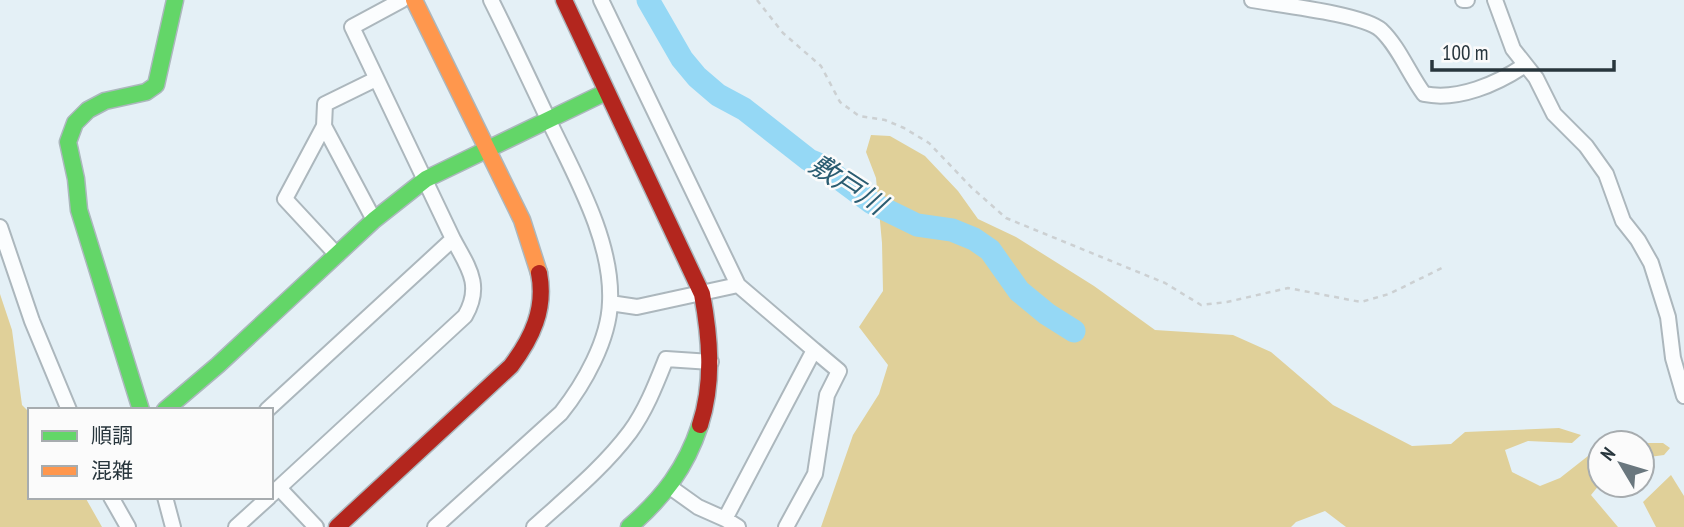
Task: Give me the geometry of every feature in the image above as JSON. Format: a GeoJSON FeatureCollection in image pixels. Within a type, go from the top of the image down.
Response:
{"type":"FeatureCollection","features":[{"type":"Feature","properties":{"kind":"street"},"geometry":{"type":"LineString","coordinates":[[140,408],[79,210],[68,142],[75,123],[88,110],[105,101],[146,92],[156,85],[175,0]]}},
{"type":"Feature","properties":{"kind":"street"},"geometry":{"type":"LineString","coordinates":[[316,527],[273,493],[465,316],[472,303],[475,288],[471,274],[352,26],[402,0]]}},
{"type":"Feature","properties":{"kind":"street"},"geometry":{"type":"LineString","coordinates":[[337,527],[510,366],[531,338],[540,314],[542,298],[537,257],[414,0]]}},
{"type":"Feature","properties":{"kind":"street"},"geometry":{"type":"LineString","coordinates":[[435,527],[561,413],[578,391],[593,364],[610,303],[604,249],[578,181],[491,0]]}},
{"type":"Feature","properties":{"kind":"street"},"geometry":{"type":"LineString","coordinates":[[564,0],[702,294],[709,323],[710,362],[701,425],[689,457],[670,486],[629,527]]}},
{"type":"Feature","properties":{"kind":"street"},"geometry":{"type":"LineString","coordinates":[[601,0],[738,285],[839,371],[827,395],[815,490],[797,527]]}},
{"type":"Feature","properties":{"kind":"street"},"geometry":{"type":"LineString","coordinates":[[1252,0],[1368,23],[1380,30],[1398,52],[1424,94],[1437,97],[1491,84],[1525,65]]}},
{"type":"Feature","properties":{"kind":"street"},"geometry":{"type":"LineString","coordinates":[[1495,0],[1513,49],[1536,78],[1554,114],[1586,146],[1606,174],[1623,221],[1638,240],[1650,263],[1668,317],[1673,358],[1684,396]]}},
{"type":"Feature","properties":{"kind":"street"},"geometry":{"type":"LineString","coordinates":[[337,255],[285,199],[324,126],[325,104],[376,79]]}},
{"type":"Feature","properties":{"kind":"street"},"geometry":{"type":"LineString","coordinates":[[167,408],[218,365],[373,220],[426,179],[606,92]]}},
{"type":"Feature","properties":{"kind":"street"},"geometry":{"type":"LineString","coordinates":[[324,126],[373,220]]}},
{"type":"Feature","properties":{"kind":"street"},"geometry":{"type":"LineString","coordinates":[[0,227],[32,321],[68,408]]}},
{"type":"Feature","properties":{"kind":"street"},"geometry":{"type":"LineString","coordinates":[[269,408],[453,239]]}},
{"type":"Feature","properties":{"kind":"street"},"geometry":{"type":"LineString","coordinates":[[610,303],[637,307],[738,285]]}},
{"type":"Feature","properties":{"kind":"street"},"geometry":{"type":"LineString","coordinates":[[670,486],[698,507],[732,523],[814,350]]}},
{"type":"Feature","properties":{"kind":"street"},"geometry":{"type":"LineString","coordinates":[[534,527],[604,463],[631,430],[655,387],[666,359],[710,362]]}},
{"type":"Feature","properties":{"kind":"street"},"geometry":{"type":"LineString","coordinates":[[786,527],[815,474]]}},
{"type":"Feature","properties":{"kind":"street"},"geometry":{"type":"LineString","coordinates":[[112,499],[128,527]]}},
{"type":"Feature","properties":{"kind":"street"},"geometry":{"type":"LineString","coordinates":[[166,499],[173,527]]}},
{"type":"Feature","properties":{"kind":"street"},"geometry":{"type":"LineString","coordinates":[[236,527],[266,499]]}},
{"type":"Feature","properties":{"kind":"path"},"geometry":{"type":"LineString","coordinates":[[757,0],[783,33],[821,66],[840,102],[859,116],[885,120],[929,143],[971,187],[1006,218],[1165,283],[1201,305],[1288,288],[1361,302],[1389,294],[1444,267]]}},
{"type":"Feature","properties":{"kind":"shaded area"},"geometry":{"type":"Polygon","coordinates":[[[871,135],[890,136],[925,156],[958,191],[978,219],[1016,237],[1094,286],[1155,330],[1233,335],[1271,352],[1333,405],[1412,446],[1451,444],[1465,432],[1559,428],[1581,435],[1572,443],[1528,441],[1505,450],[1512,472],[1540,486],[1560,478],[1586,458],[1586,499],[1594,499],[1618,527],[1346,527],[1325,511],[1296,522],[1291,527],[821,527],[853,435],[879,394],[888,365],[859,327],[883,291],[876,178],[866,152],[871,135]]]}},
{"type":"Feature","properties":{"kind":"shaded area"},"geometry":{"type":"Polygon","coordinates":[[[0,294],[12,330],[22,405],[28,411],[28,499],[86,499],[102,527],[0,527],[0,294]]]}},
{"type":"Feature","properties":{"kind":"shaded area"},"geometry":{"type":"Polygon","coordinates":[[[1656,443],[1663,443],[1670,448],[1664,455],[1656,456],[1656,443]]]}},
{"type":"Feature","properties":{"kind":"shaded area"},"geometry":{"type":"Polygon","coordinates":[[[1671,475],[1684,496],[1684,527],[1656,527],[1643,502],[1646,499],[1656,499],[1656,489],[1671,475]]]}},
{"type":"Feature","properties":{"kind":"waterway","name":"敷戸川"},"geometry":{"type":"LineString","coordinates":[[648,0],[682,59],[697,77],[718,95],[744,109],[809,160],[821,165],[872,203],[917,225],[952,230],[974,239],[990,250],[1019,291],[1047,314],[1074,331]]}},
{"type":"Feature","properties":{"kind":"traffic: fast"},"geometry":{"type":"LineString","coordinates":[[140,408],[79,210],[68,142],[75,123],[88,110],[105,101],[146,92],[156,85],[175,0]]}},
{"type":"Feature","properties":{"kind":"traffic: fast"},"geometry":{"type":"LineString","coordinates":[[167,408],[218,365],[374,220],[426,179],[606,92]]}},
{"type":"Feature","properties":{"kind":"traffic: fast"},"geometry":{"type":"LineString","coordinates":[[629,527],[672,481],[688,455],[700,425]]}},
{"type":"Feature","properties":{"kind":"traffic: slow"},"geometry":{"type":"LineString","coordinates":[[414,0],[522,220],[539,273]]}},
{"type":"Feature","properties":{"kind":"traffic: jam"},"geometry":{"type":"LineString","coordinates":[[564,0],[702,294],[707,327],[709,376],[700,425]]}},
{"type":"Feature","properties":{"kind":"traffic: jam"},"geometry":{"type":"LineString","coordinates":[[337,527],[511,366],[536,322],[541,299],[539,273]]}}]}
